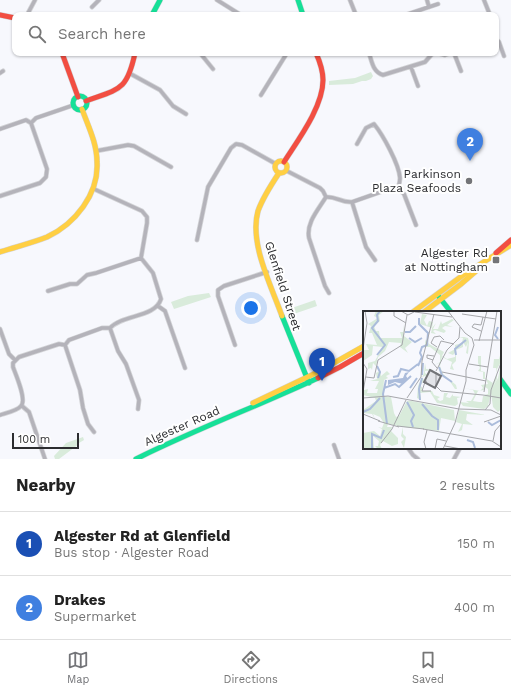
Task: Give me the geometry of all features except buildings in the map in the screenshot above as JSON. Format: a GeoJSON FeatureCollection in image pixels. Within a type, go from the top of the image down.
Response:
{"type":"FeatureCollection","features":[{"type":"Feature","properties":{"kind":"street"},"geometry":{"type":"LineString","coordinates":[[29,12],[35,0]]}},
{"type":"Feature","properties":{"kind":"street"},"geometry":{"type":"LineString","coordinates":[[92,7],[99,0]]}},
{"type":"Feature","properties":{"kind":"street"},"geometry":{"type":"LineString","coordinates":[[154,12],[160,0]]}},
{"type":"Feature","properties":{"kind":"street"},"geometry":{"type":"LineString","coordinates":[[217,0],[236,12]]}},
{"type":"Feature","properties":{"kind":"street"},"geometry":{"type":"LineString","coordinates":[[298,0],[302,12]]}},
{"type":"Feature","properties":{"kind":"street"},"geometry":{"type":"LineString","coordinates":[[350,0],[355,12]]}},
{"type":"Feature","properties":{"kind":"street"},"geometry":{"type":"LineString","coordinates":[[426,0],[429,7]]}},
{"type":"Feature","properties":{"kind":"street"},"geometry":{"type":"LineString","coordinates":[[484,0],[489,12]]}},
{"type":"Feature","properties":{"kind":"street"},"geometry":{"type":"LineString","coordinates":[[414,12],[438,4]]}},
{"type":"Feature","properties":{"kind":"street"},"geometry":{"type":"LineString","coordinates":[[0,15],[12,17]]}},
{"type":"Feature","properties":{"kind":"street"},"geometry":{"type":"LineString","coordinates":[[499,42],[504,56]]}},
{"type":"Feature","properties":{"kind":"street"},"geometry":{"type":"LineString","coordinates":[[63,56],[78,97]]}},
{"type":"Feature","properties":{"kind":"street"},"geometry":{"type":"LineString","coordinates":[[86,101],[116,91],[121,87],[134,62],[135,56]]}},
{"type":"Feature","properties":{"kind":"street"},"geometry":{"type":"LineString","coordinates":[[202,56],[213,69]]}},
{"type":"Feature","properties":{"kind":"street"},"geometry":{"type":"LineString","coordinates":[[261,95],[285,56]]}},
{"type":"Feature","properties":{"kind":"street"},"geometry":{"type":"LineString","coordinates":[[284,162],[320,100],[324,82],[322,69],[317,56]]}},
{"type":"Feature","properties":{"kind":"street"},"geometry":{"type":"LineString","coordinates":[[370,56],[375,71],[378,74],[383,75],[426,62],[430,56]]}},
{"type":"Feature","properties":{"kind":"street"},"geometry":{"type":"LineString","coordinates":[[455,56],[461,71]]}},
{"type":"Feature","properties":{"kind":"street"},"geometry":{"type":"LineString","coordinates":[[411,66],[418,86]]}},
{"type":"Feature","properties":{"kind":"street"},"geometry":{"type":"LineString","coordinates":[[129,73],[160,90],[173,106],[186,114]]}},
{"type":"Feature","properties":{"kind":"street"},"geometry":{"type":"LineString","coordinates":[[78,97],[82,97],[86,101],[86,107],[82,109]]}},
{"type":"Feature","properties":{"kind":"street"},"geometry":{"type":"LineString","coordinates":[[74,105],[74,101],[78,97]]}},
{"type":"Feature","properties":{"kind":"street"},"geometry":{"type":"LineString","coordinates":[[74,105],[78,109],[82,109]]}},
{"type":"Feature","properties":{"kind":"street"},"geometry":{"type":"LineString","coordinates":[[32,123],[36,118],[74,105]]}},
{"type":"Feature","properties":{"kind":"street"},"geometry":{"type":"LineString","coordinates":[[0,252],[51,235],[66,226],[78,213],[94,189],[97,169],[96,151],[82,109]]}},
{"type":"Feature","properties":{"kind":"street"},"geometry":{"type":"LineString","coordinates":[[0,129],[26,120],[32,123],[47,169],[46,176],[40,183],[0,196]]}},
{"type":"Feature","properties":{"kind":"street"},"geometry":{"type":"LineString","coordinates":[[357,144],[366,128],[374,124],[379,130],[397,168],[400,177],[398,188]]}},
{"type":"Feature","properties":{"kind":"street"},"geometry":{"type":"LineString","coordinates":[[197,240],[208,187],[231,148],[236,144],[242,145],[276,164],[279,162],[284,162]]}},
{"type":"Feature","properties":{"kind":"street"},"geometry":{"type":"LineString","coordinates":[[96,151],[128,145],[134,146],[171,167]]}},
{"type":"Feature","properties":{"kind":"street"},"geometry":{"type":"LineString","coordinates":[[284,162],[288,167],[287,171]]}},
{"type":"Feature","properties":{"kind":"street"},"geometry":{"type":"LineString","coordinates":[[276,164],[276,168],[279,173],[284,173],[287,171],[320,188],[326,197]]}},
{"type":"Feature","properties":{"kind":"street","name":"Glenfield Street"},"geometry":{"type":"LineString","coordinates":[[279,173],[267,191],[259,208],[256,223],[257,243],[293,349],[308,380]]}},
{"type":"Feature","properties":{"kind":"street"},"geometry":{"type":"LineString","coordinates":[[329,293],[325,286],[309,238],[308,230],[309,225],[326,197],[332,196],[346,203],[392,188],[398,188],[404,194],[416,225]]}},
{"type":"Feature","properties":{"kind":"street"},"geometry":{"type":"LineString","coordinates":[[65,345],[69,340],[102,328],[110,328],[114,324],[151,310],[158,306],[161,299],[153,273],[141,258],[147,217],[142,211],[94,189]]}},
{"type":"Feature","properties":{"kind":"street"},"geometry":{"type":"LineString","coordinates":[[352,202],[366,247],[375,260]]}},
{"type":"Feature","properties":{"kind":"street"},"geometry":{"type":"LineString","coordinates":[[425,311],[461,284],[511,240]]}},
{"type":"Feature","properties":{"kind":"street"},"geometry":{"type":"LineString","coordinates":[[494,255],[500,253],[511,245]]}},
{"type":"Feature","properties":{"kind":"street"},"geometry":{"type":"LineString","coordinates":[[48,291],[70,284],[77,284],[89,274],[141,258]]}},
{"type":"Feature","properties":{"kind":"street"},"geometry":{"type":"LineString","coordinates":[[414,311],[475,267],[488,260]]}},
{"type":"Feature","properties":{"kind":"street"},"geometry":{"type":"LineString","coordinates":[[235,345],[218,296],[218,290],[224,286],[267,272]]}},
{"type":"Feature","properties":{"kind":"street"},"geometry":{"type":"LineString","coordinates":[[437,294],[449,311]]}},
{"type":"Feature","properties":{"kind":"street"},"geometry":{"type":"LineString","coordinates":[[158,306],[165,311],[185,368]]}},
{"type":"Feature","properties":{"kind":"street"},"geometry":{"type":"LineString","coordinates":[[110,328],[118,352],[126,364],[139,400],[138,409]]}},
{"type":"Feature","properties":{"kind":"street"},"geometry":{"type":"LineString","coordinates":[[0,330],[8,354],[15,360]]}},
{"type":"Feature","properties":{"kind":"street"},"geometry":{"type":"LineString","coordinates":[[0,415],[19,408],[22,406],[24,400],[13,367],[15,360],[19,357],[59,344],[65,345]]}},
{"type":"Feature","properties":{"kind":"street"},"geometry":{"type":"LineString","coordinates":[[65,345],[80,390],[83,408],[88,424],[94,432]]}},
{"type":"Feature","properties":{"kind":"street","name":"Algester Road"},"geometry":{"type":"LineString","coordinates":[[308,380],[363,347]]}},
{"type":"Feature","properties":{"kind":"street","name":"Algester Road"},"geometry":{"type":"LineString","coordinates":[[136,459],[174,440],[236,413],[258,401],[340,367],[363,354]]}},
{"type":"Feature","properties":{"kind":"street"},"geometry":{"type":"LineString","coordinates":[[501,380],[511,394]]}},
{"type":"Feature","properties":{"kind":"street"},"geometry":{"type":"LineString","coordinates":[[22,406],[29,412],[45,459]]}},
{"type":"Feature","properties":{"kind":"street"},"geometry":{"type":"LineString","coordinates":[[334,445],[339,459]]}},
{"type":"Feature","properties":{"kind":"street"},"geometry":{"type":"LineString","coordinates":[[409,449],[418,459]]}},
{"type":"Feature","properties":{"kind":"street"},"geometry":{"type":"LineString","coordinates":[[454,459],[459,449]]}},
{"type":"Feature","properties":{"kind":"green space"},"geometry":{"type":"Polygon","coordinates":[[[371,72],[373,76],[371,79],[366,81],[353,84],[329,85],[329,81],[355,78],[371,72]]]}},
{"type":"Feature","properties":{"kind":"green space"},"geometry":{"type":"Polygon","coordinates":[[[209,293],[211,297],[174,309],[171,302],[188,296],[209,293]]]}},
{"type":"Feature","properties":{"kind":"green space"},"geometry":{"type":"Polygon","coordinates":[[[315,300],[317,306],[288,316],[286,310],[315,300]]]}},
{"type":"Feature","properties":{"kind":"green space"},"geometry":{"type":"Polygon","coordinates":[[[83,437],[84,440],[79,444],[59,459],[55,459],[54,456],[66,443],[83,437]]]}},
{"type":"Feature","properties":{"kind":"traffic: fast"},"geometry":{"type":"LineString","coordinates":[[154,12],[160,0]]}},
{"type":"Feature","properties":{"kind":"traffic: fast"},"geometry":{"type":"LineString","coordinates":[[298,0],[302,12]]}},
{"type":"Feature","properties":{"kind":"traffic: fast"},"geometry":{"type":"LineString","coordinates":[[80,96],[85,98],[87,103],[85,108],[80,110],[75,108],[73,103],[75,98],[80,96]]}},
{"type":"Feature","properties":{"kind":"traffic: fast"},"geometry":{"type":"LineString","coordinates":[[439,297],[450,311]]}},
{"type":"Feature","properties":{"kind":"traffic: fast"},"geometry":{"type":"LineString","coordinates":[[282,316],[309,383]]}},
{"type":"Feature","properties":{"kind":"traffic: fast"},"geometry":{"type":"LineString","coordinates":[[136,459],[318,378]]}},
{"type":"Feature","properties":{"kind":"traffic: fast"},"geometry":{"type":"LineString","coordinates":[[501,380],[511,394]]}},
{"type":"Feature","properties":{"kind":"traffic: slow"},"geometry":{"type":"LineString","coordinates":[[0,252],[47,237],[67,224],[83,207],[94,185],[97,174],[97,155],[92,135],[82,109]]}},
{"type":"Feature","properties":{"kind":"traffic: slow"},"geometry":{"type":"LineString","coordinates":[[279,161],[283,161],[287,167],[283,173],[279,173],[275,169],[275,165],[279,161]]}},
{"type":"Feature","properties":{"kind":"traffic: slow"},"geometry":{"type":"LineString","coordinates":[[279,173],[262,201],[258,211],[256,237],[262,264],[282,316]]}},
{"type":"Feature","properties":{"kind":"traffic: slow"},"geometry":{"type":"LineString","coordinates":[[414,311],[466,273],[511,245]]}},
{"type":"Feature","properties":{"kind":"traffic: slow"},"geometry":{"type":"LineString","coordinates":[[425,311],[483,265]]}},
{"type":"Feature","properties":{"kind":"traffic: slow"},"geometry":{"type":"LineString","coordinates":[[253,403],[318,372],[363,347]]}},
{"type":"Feature","properties":{"kind":"traffic: jam"},"geometry":{"type":"LineString","coordinates":[[0,15],[12,17]]}},
{"type":"Feature","properties":{"kind":"traffic: jam"},"geometry":{"type":"LineString","coordinates":[[63,56],[78,97]]}},
{"type":"Feature","properties":{"kind":"traffic: jam"},"geometry":{"type":"LineString","coordinates":[[86,101],[114,91],[120,87],[129,75],[134,56]]}},
{"type":"Feature","properties":{"kind":"traffic: jam"},"geometry":{"type":"LineString","coordinates":[[284,162],[309,123],[319,101],[323,77],[317,56]]}},
{"type":"Feature","properties":{"kind":"traffic: jam"},"geometry":{"type":"LineString","coordinates":[[496,253],[511,240]]}},
{"type":"Feature","properties":{"kind":"traffic: jam"},"geometry":{"type":"LineString","coordinates":[[318,378],[363,354]]}},
{"type":"Feature","properties":{"kind":"place","name":"Drakes"},"geometry":{"type":"Point","coordinates":[470,161]}},
{"type":"Feature","properties":{"kind":"place","name":"Parkinson Plaza Seafoods"},"geometry":{"type":"Point","coordinates":[469,181]}},
{"type":"Feature","properties":{"kind":"place","name":"Algester Rd at Nottingham"},"geometry":{"type":"Point","coordinates":[496,260]}},
{"type":"Feature","properties":{"kind":"place","name":"Algester Rd at Glenfield"},"geometry":{"type":"Point","coordinates":[322,381]}}]}
